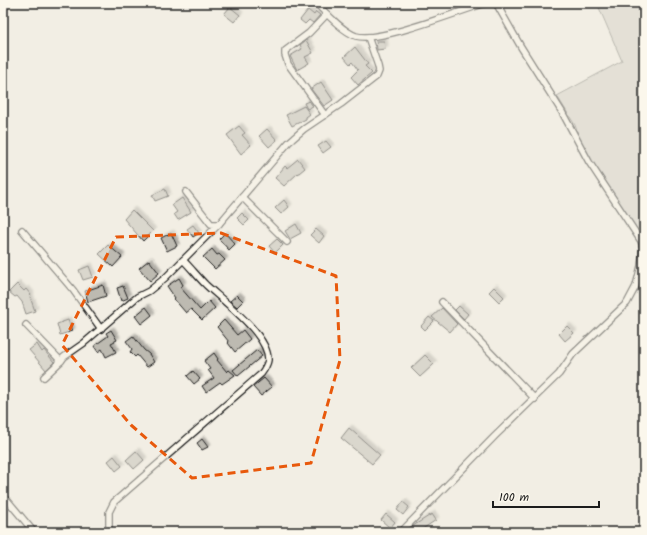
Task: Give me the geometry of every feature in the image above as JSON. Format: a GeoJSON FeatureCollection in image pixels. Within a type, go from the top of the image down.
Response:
{"type":"FeatureCollection","features":[{"type":"Feature","properties":{"kind":"street"},"geometry":{"type":"LineString","coordinates":[[316,3],[342,27],[355,36],[368,37],[410,28],[486,3]]}},
{"type":"Feature","properties":{"kind":"street"},"geometry":{"type":"LineString","coordinates":[[400,532],[495,436],[535,399],[559,374],[573,354],[627,303],[636,286],[643,256],[641,241],[589,162],[565,116],[521,47],[496,3]]}},
{"type":"Feature","properties":{"kind":"street"},"geometry":{"type":"LineString","coordinates":[[325,115],[288,64],[285,51],[309,33],[327,14]]}},
{"type":"Feature","properties":{"kind":"street"},"geometry":{"type":"LineString","coordinates":[[44,377],[64,357],[84,343],[137,297],[149,291],[165,278],[219,224],[289,142],[304,129],[359,91],[377,76],[379,70],[368,37]]}},
{"type":"Feature","properties":{"kind":"street"},"geometry":{"type":"LineString","coordinates":[[186,192],[211,224],[219,224]]}},
{"type":"Feature","properties":{"kind":"street"},"geometry":{"type":"LineString","coordinates":[[242,197],[287,242]]}},
{"type":"Feature","properties":{"kind":"street"},"geometry":{"type":"LineString","coordinates":[[22,230],[77,295],[101,329]]}},
{"type":"Feature","properties":{"kind":"street"},"geometry":{"type":"LineString","coordinates":[[109,532],[109,512],[117,499],[261,374],[268,360],[267,353],[260,339],[238,313],[207,285],[183,260]]}},
{"type":"Feature","properties":{"kind":"street"},"geometry":{"type":"LineString","coordinates":[[442,302],[535,399]]}},
{"type":"Feature","properties":{"kind":"street"},"geometry":{"type":"LineString","coordinates":[[26,325],[61,361]]}},
{"type":"Feature","properties":{"kind":"street"},"geometry":{"type":"LineString","coordinates":[[3,506],[6,499],[34,532]]}},
{"type":"Feature","properties":{"kind":"highlighted area"},"geometry":{"type":"Polygon","coordinates":[[[221,233],[336,276],[340,360],[311,463],[192,478],[131,425],[62,345],[116,237],[221,233]]]}},
{"type":"Feature","properties":{"kind":"shaded area"},"geometry":{"type":"Polygon","coordinates":[[[597,3],[644,3],[644,239],[585,154],[575,125],[557,96],[622,61],[597,3]]]}},
{"type":"Feature","properties":{"kind":"building"},"geometry":{"type":"Polygon","coordinates":[[[230,7],[240,15],[234,22],[224,14],[230,7]]]}},
{"type":"Feature","properties":{"kind":"building"},"geometry":{"type":"Polygon","coordinates":[[[308,10],[314,15],[316,12],[320,15],[313,23],[309,20],[305,24],[300,20],[308,10]]]}},
{"type":"Feature","properties":{"kind":"building"},"geometry":{"type":"Polygon","coordinates":[[[306,40],[313,53],[305,57],[309,63],[297,70],[290,56],[302,49],[300,45],[306,40]]]}},
{"type":"Feature","properties":{"kind":"building"},"geometry":{"type":"Polygon","coordinates":[[[376,41],[384,41],[385,49],[377,50],[376,41]]]}},
{"type":"Feature","properties":{"kind":"building"},"geometry":{"type":"Polygon","coordinates":[[[355,47],[368,64],[365,66],[372,73],[358,85],[351,77],[358,70],[352,62],[350,64],[344,57],[355,47]]]}},
{"type":"Feature","properties":{"kind":"building"},"geometry":{"type":"Polygon","coordinates":[[[321,82],[333,100],[324,106],[311,89],[321,82]]]}},
{"type":"Feature","properties":{"kind":"building"},"geometry":{"type":"Polygon","coordinates":[[[309,101],[313,106],[307,109],[304,103],[309,101]]]}},
{"type":"Feature","properties":{"kind":"building"},"geometry":{"type":"Polygon","coordinates":[[[304,106],[310,114],[306,117],[306,119],[292,126],[286,115],[304,106]]]}},
{"type":"Feature","properties":{"kind":"building"},"geometry":{"type":"Polygon","coordinates":[[[239,126],[245,133],[242,135],[251,145],[241,154],[227,135],[239,126]]]}},
{"type":"Feature","properties":{"kind":"building"},"geometry":{"type":"Polygon","coordinates":[[[267,129],[277,140],[269,147],[259,136],[267,129]]]}},
{"type":"Feature","properties":{"kind":"building"},"geometry":{"type":"Polygon","coordinates":[[[326,141],[331,147],[323,153],[318,146],[326,141]]]}},
{"type":"Feature","properties":{"kind":"building"},"geometry":{"type":"Polygon","coordinates":[[[298,159],[305,168],[284,186],[275,178],[285,166],[287,168],[298,159]]]}},
{"type":"Feature","properties":{"kind":"building"},"geometry":{"type":"Polygon","coordinates":[[[165,189],[168,196],[155,201],[152,195],[165,189]]]}},
{"type":"Feature","properties":{"kind":"building"},"geometry":{"type":"Polygon","coordinates":[[[182,198],[191,212],[178,220],[174,214],[177,212],[172,205],[182,198]]]}},
{"type":"Feature","properties":{"kind":"building"},"geometry":{"type":"Polygon","coordinates":[[[284,200],[289,207],[281,214],[275,208],[284,200]]]}},
{"type":"Feature","properties":{"kind":"building"},"geometry":{"type":"Polygon","coordinates":[[[132,210],[153,231],[143,241],[124,219],[132,210]]]}},
{"type":"Feature","properties":{"kind":"building"},"geometry":{"type":"Polygon","coordinates":[[[242,213],[249,220],[244,225],[237,218],[242,213]]]}},
{"type":"Feature","properties":{"kind":"building"},"geometry":{"type":"Polygon","coordinates":[[[296,224],[301,233],[290,239],[285,231],[296,224]]]}},
{"type":"Feature","properties":{"kind":"building"},"geometry":{"type":"Polygon","coordinates":[[[193,225],[199,233],[193,237],[187,229],[193,225]]]}},
{"type":"Feature","properties":{"kind":"building"},"geometry":{"type":"Polygon","coordinates":[[[316,229],[324,236],[319,243],[310,235],[316,229]]]}},
{"type":"Feature","properties":{"kind":"building"},"geometry":{"type":"Polygon","coordinates":[[[171,233],[177,246],[167,251],[161,238],[171,233]]]}},
{"type":"Feature","properties":{"kind":"building"},"geometry":{"type":"Polygon","coordinates":[[[225,233],[235,244],[229,250],[219,239],[225,233]]]}},
{"type":"Feature","properties":{"kind":"building"},"geometry":{"type":"Polygon","coordinates":[[[277,239],[283,245],[275,253],[269,246],[277,239]]]}},
{"type":"Feature","properties":{"kind":"building"},"geometry":{"type":"Polygon","coordinates":[[[108,245],[122,257],[113,267],[99,254],[108,245]]]}},
{"type":"Feature","properties":{"kind":"building"},"geometry":{"type":"Polygon","coordinates":[[[212,249],[217,255],[219,254],[225,260],[215,269],[203,257],[212,249]]]}},
{"type":"Feature","properties":{"kind":"building"},"geometry":{"type":"Polygon","coordinates":[[[149,260],[159,273],[150,281],[139,268],[149,260]]]}},
{"type":"Feature","properties":{"kind":"building"},"geometry":{"type":"Polygon","coordinates":[[[89,266],[93,277],[83,280],[79,270],[89,266]]]}},
{"type":"Feature","properties":{"kind":"building"},"geometry":{"type":"Polygon","coordinates":[[[179,278],[183,285],[180,287],[200,310],[209,301],[215,308],[202,320],[191,309],[186,313],[174,299],[175,298],[167,286],[179,278]]]}},
{"type":"Feature","properties":{"kind":"building"},"geometry":{"type":"Polygon","coordinates":[[[17,284],[24,291],[26,289],[31,295],[30,297],[35,311],[26,314],[22,302],[17,296],[15,297],[9,292],[17,284]]]}},
{"type":"Feature","properties":{"kind":"building"},"geometry":{"type":"Polygon","coordinates":[[[103,285],[106,296],[88,302],[85,291],[103,285]]]}},
{"type":"Feature","properties":{"kind":"building"},"geometry":{"type":"Polygon","coordinates":[[[123,286],[128,298],[121,301],[117,288],[123,286]]]}},
{"type":"Feature","properties":{"kind":"building"},"geometry":{"type":"Polygon","coordinates":[[[494,287],[504,297],[499,302],[489,292],[494,287]]]}},
{"type":"Feature","properties":{"kind":"building"},"geometry":{"type":"Polygon","coordinates":[[[237,295],[243,301],[237,307],[230,301],[237,295]]]}},
{"type":"Feature","properties":{"kind":"building"},"geometry":{"type":"Polygon","coordinates":[[[459,306],[468,314],[464,319],[455,310],[459,306]]]}},
{"type":"Feature","properties":{"kind":"building"},"geometry":{"type":"Polygon","coordinates":[[[146,307],[152,315],[141,324],[135,316],[146,307]]]}},
{"type":"Feature","properties":{"kind":"building"},"geometry":{"type":"Polygon","coordinates":[[[442,308],[457,324],[450,332],[432,317],[442,308]]]}},
{"type":"Feature","properties":{"kind":"building"},"geometry":{"type":"Polygon","coordinates":[[[429,317],[434,321],[425,330],[421,326],[429,317]]]}},
{"type":"Feature","properties":{"kind":"building"},"geometry":{"type":"Polygon","coordinates":[[[68,320],[72,331],[60,335],[57,324],[68,320]]]}},
{"type":"Feature","properties":{"kind":"building"},"geometry":{"type":"Polygon","coordinates":[[[224,320],[237,335],[243,330],[250,339],[235,352],[217,327],[224,320]]]}},
{"type":"Feature","properties":{"kind":"building"},"geometry":{"type":"Polygon","coordinates":[[[567,326],[574,333],[565,341],[559,334],[567,326]]]}},
{"type":"Feature","properties":{"kind":"building"},"geometry":{"type":"Polygon","coordinates":[[[111,330],[117,340],[111,343],[116,352],[106,357],[102,349],[98,352],[94,346],[108,336],[106,333],[111,330]]]}},
{"type":"Feature","properties":{"kind":"building"},"geometry":{"type":"Polygon","coordinates":[[[133,336],[154,362],[147,367],[137,355],[135,357],[130,352],[132,349],[126,341],[133,336]]]}},
{"type":"Feature","properties":{"kind":"building"},"geometry":{"type":"Polygon","coordinates":[[[37,344],[42,352],[44,350],[54,362],[46,370],[29,350],[37,344]]]}},
{"type":"Feature","properties":{"kind":"building"},"geometry":{"type":"Polygon","coordinates":[[[257,350],[262,356],[238,376],[233,370],[257,350]]]}},
{"type":"Feature","properties":{"kind":"building"},"geometry":{"type":"Polygon","coordinates":[[[214,353],[218,359],[217,360],[227,372],[229,370],[235,375],[222,384],[220,382],[206,392],[202,386],[214,378],[204,361],[214,353]]]}},
{"type":"Feature","properties":{"kind":"building"},"geometry":{"type":"Polygon","coordinates":[[[425,355],[434,364],[420,377],[411,368],[425,355]]]}},
{"type":"Feature","properties":{"kind":"building"},"geometry":{"type":"Polygon","coordinates":[[[193,371],[200,379],[194,384],[187,376],[193,371]]]}},
{"type":"Feature","properties":{"kind":"building"},"geometry":{"type":"Polygon","coordinates":[[[264,378],[272,387],[261,396],[253,387],[264,378]]]}},
{"type":"Feature","properties":{"kind":"building"},"geometry":{"type":"Polygon","coordinates":[[[349,428],[380,455],[372,464],[341,438],[349,428]]]}},
{"type":"Feature","properties":{"kind":"building"},"geometry":{"type":"Polygon","coordinates":[[[202,439],[208,447],[202,450],[197,443],[202,439]]]}},
{"type":"Feature","properties":{"kind":"building"},"geometry":{"type":"Polygon","coordinates":[[[136,451],[144,460],[134,469],[126,460],[136,451]]]}},
{"type":"Feature","properties":{"kind":"building"},"geometry":{"type":"Polygon","coordinates":[[[114,456],[122,466],[116,471],[108,461],[114,456]]]}},
{"type":"Feature","properties":{"kind":"building"},"geometry":{"type":"Polygon","coordinates":[[[403,502],[409,507],[403,515],[397,510],[403,502]]]}},
{"type":"Feature","properties":{"kind":"building"},"geometry":{"type":"Polygon","coordinates":[[[386,514],[395,522],[390,528],[381,520],[386,514]]]}},
{"type":"Feature","properties":{"kind":"building"},"geometry":{"type":"Polygon","coordinates":[[[432,514],[436,520],[421,530],[423,532],[407,532],[413,526],[432,514]]]}}]}
